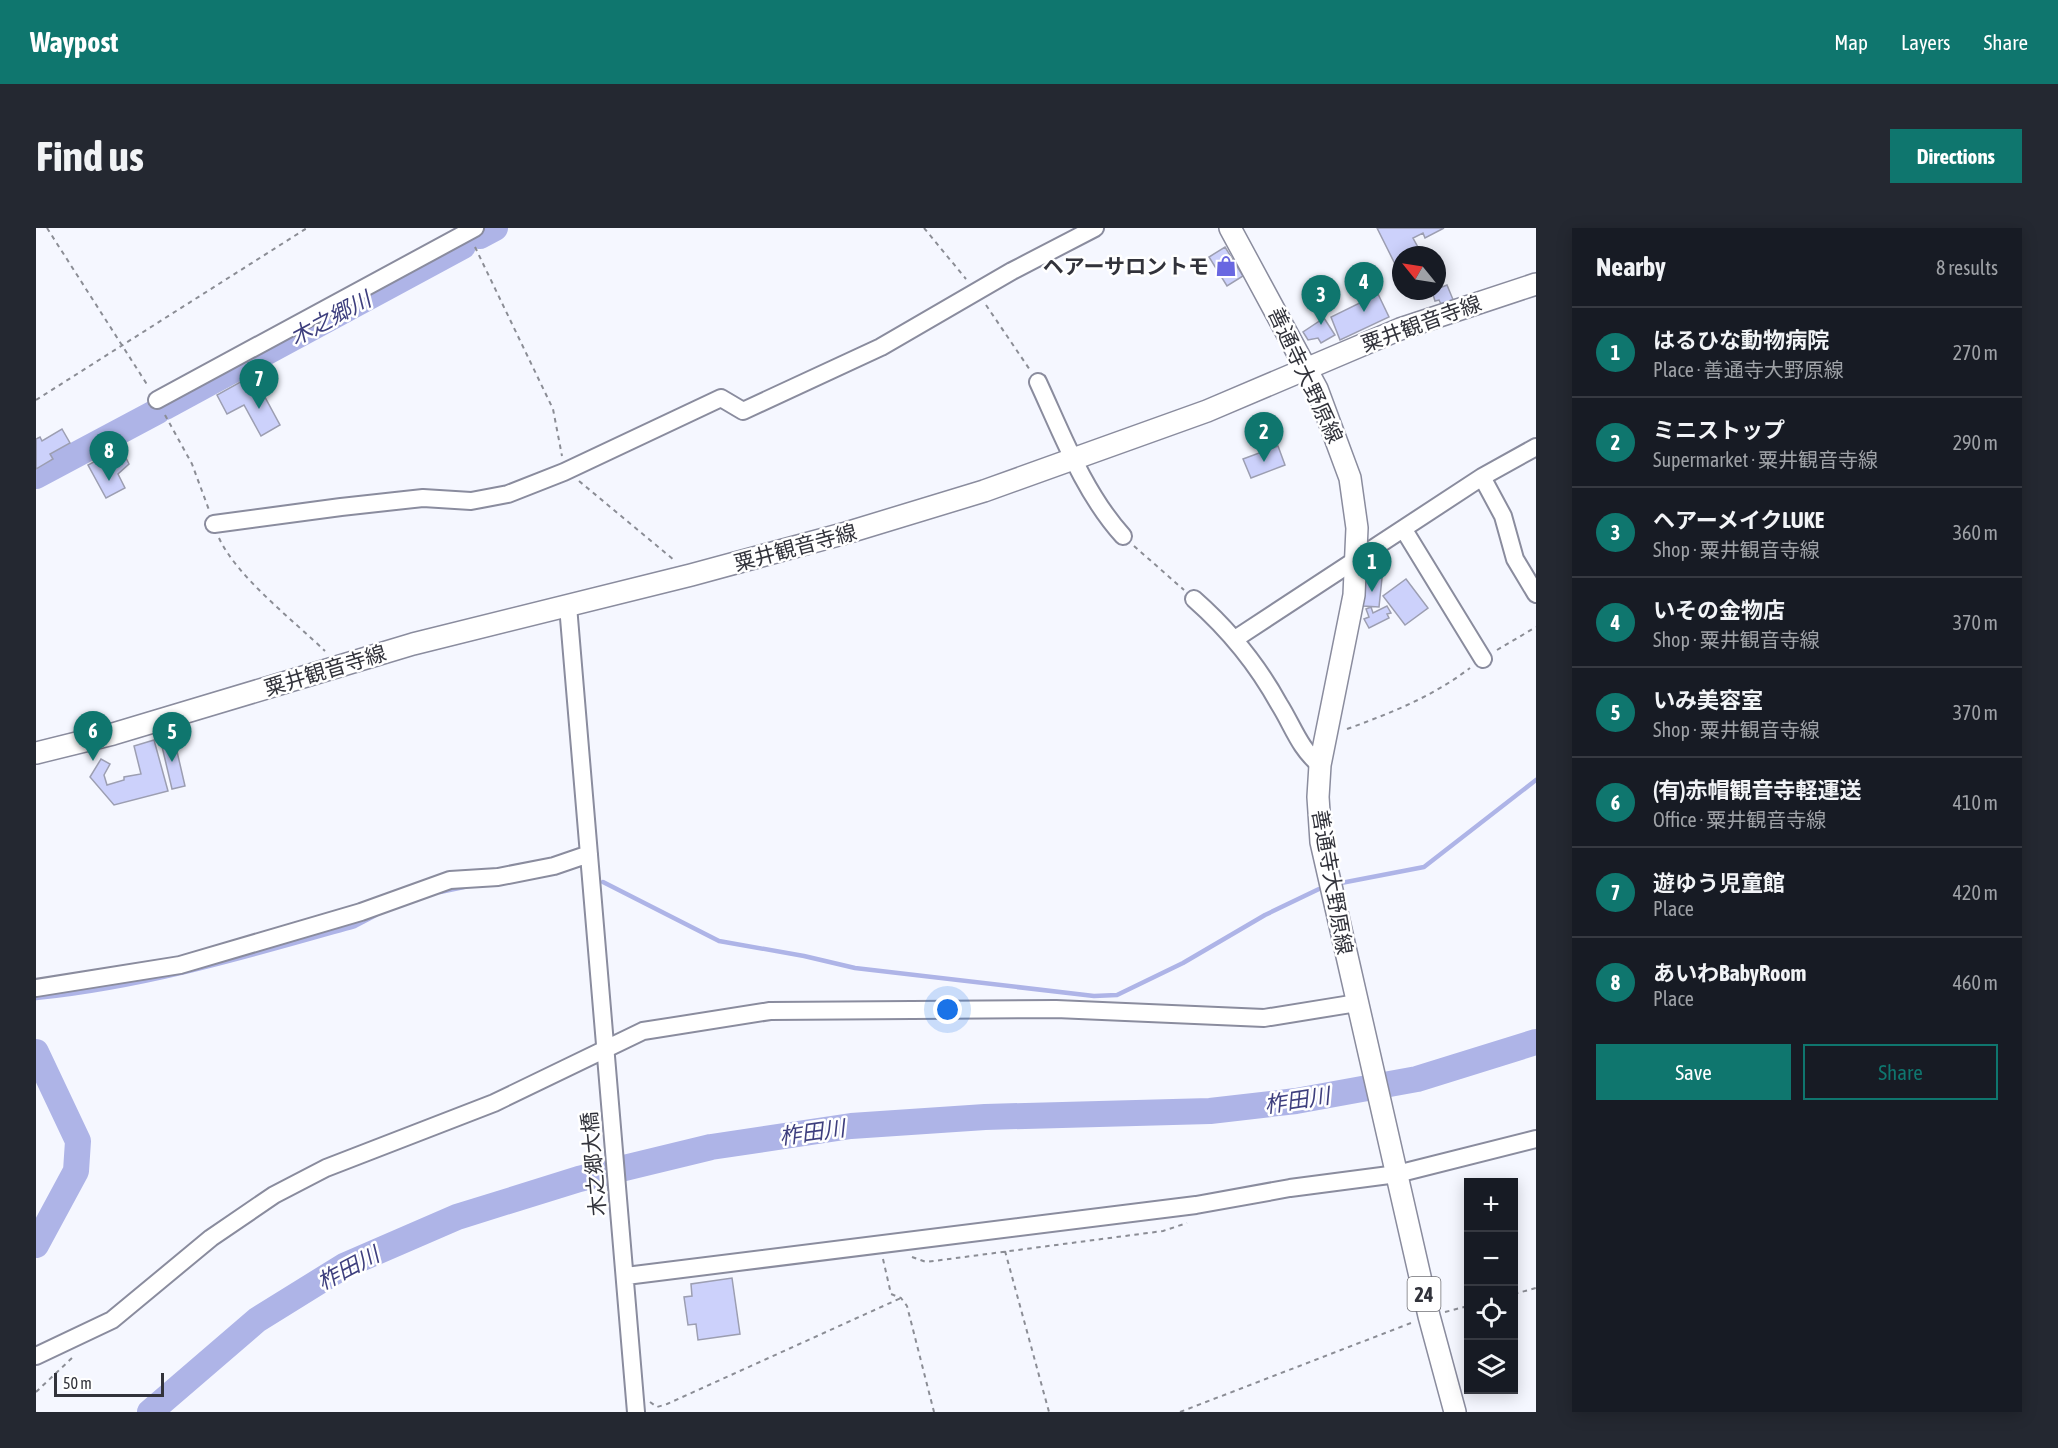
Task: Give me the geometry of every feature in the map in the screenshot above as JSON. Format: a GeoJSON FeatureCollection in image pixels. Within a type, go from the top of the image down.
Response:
{"type":"FeatureCollection","features":[{"type":"Feature","properties":{"kind":"main road","name":"善通寺大野原線"},"geometry":{"type":"LineString","coordinates":[[1230,228],[1306,367],[1335,432],[1350,478],[1357,528],[1356,561],[1348,634],[1320,765],[1318,797],[1321,842],[1429,1316],[1455,1412]]}},
{"type":"Feature","properties":{"kind":"main road","name":"粟井観音寺線"},"geometry":{"type":"LineString","coordinates":[[36,753],[113,734],[340,665],[491,623],[691,575],[894,519],[1074,459],[1207,411],[1400,328],[1536,284]]}},
{"type":"Feature","properties":{"kind":"street"},"geometry":{"type":"LineString","coordinates":[[214,524],[423,498],[471,501],[508,494],[564,472],[721,398],[743,411],[881,347],[1012,271],[1095,228]]}},
{"type":"Feature","properties":{"kind":"street"},"geometry":{"type":"LineString","coordinates":[[157,400],[472,230]]}},
{"type":"Feature","properties":{"kind":"street"},"geometry":{"type":"LineString","coordinates":[[1038,382],[1074,459],[1111,523],[1123,536]]}},
{"type":"Feature","properties":{"kind":"street"},"geometry":{"type":"LineString","coordinates":[[1235,639],[1482,477],[1536,447]]}},
{"type":"Feature","properties":{"kind":"street"},"geometry":{"type":"LineString","coordinates":[[1482,477],[1503,516],[1515,559],[1536,594]]}},
{"type":"Feature","properties":{"kind":"street"},"geometry":{"type":"LineString","coordinates":[[1404,530],[1484,658]]}},
{"type":"Feature","properties":{"kind":"street"},"geometry":{"type":"LineString","coordinates":[[1194,599],[1235,639],[1279,703],[1306,754],[1320,765]]}},
{"type":"Feature","properties":{"kind":"street","name":"木之郷大橋"},"geometry":{"type":"LineString","coordinates":[[568,606],[626,1276],[641,1406]]}},
{"type":"Feature","properties":{"kind":"street"},"geometry":{"type":"LineString","coordinates":[[36,988],[180,965],[362,912],[450,880],[498,877],[554,866],[589,854]]}},
{"type":"Feature","properties":{"kind":"street"},"geometry":{"type":"LineString","coordinates":[[36,1356],[112,1320],[211,1238],[274,1195],[326,1168],[494,1103],[643,1031],[770,1011],[1056,1009],[1264,1018],[1357,1003]]}},
{"type":"Feature","properties":{"kind":"street"},"geometry":{"type":"LineString","coordinates":[[626,1276],[1196,1205],[1290,1188],[1397,1174],[1536,1139]]}},
{"type":"Feature","properties":{"kind":"street"},"geometry":{"type":"LineString","coordinates":[[1419,1268],[1409,1192],[1411,1184],[1417,1177],[1451,1162]]}},
{"type":"Feature","properties":{"kind":"street"},"geometry":{"type":"LineString","coordinates":[[1397,1174],[1398,1214],[1429,1316]]}},
{"type":"Feature","properties":{"kind":"path"},"geometry":{"type":"LineString","coordinates":[[47,228],[157,400],[192,464],[228,556],[340,665]]}},
{"type":"Feature","properties":{"kind":"path"},"geometry":{"type":"LineString","coordinates":[[36,400],[307,228]]}},
{"type":"Feature","properties":{"kind":"path"},"geometry":{"type":"LineString","coordinates":[[472,230],[553,409],[564,472],[611,506],[691,575]]}},
{"type":"Feature","properties":{"kind":"path"},"geometry":{"type":"LineString","coordinates":[[1123,536],[1194,599]]}},
{"type":"Feature","properties":{"kind":"path"},"geometry":{"type":"LineString","coordinates":[[1326,736],[1405,708],[1449,684],[1484,658],[1536,627]]}},
{"type":"Feature","properties":{"kind":"path"},"geometry":{"type":"LineString","coordinates":[[906,1257],[926,1262],[1162,1231],[1196,1219]]}},
{"type":"Feature","properties":{"kind":"path"},"geometry":{"type":"LineString","coordinates":[[1005,1251],[1049,1412]]}},
{"type":"Feature","properties":{"kind":"path"},"geometry":{"type":"LineString","coordinates":[[890,1256],[882,1256],[891,1294],[901,1298],[907,1306],[934,1412]]}},
{"type":"Feature","properties":{"kind":"path"},"geometry":{"type":"LineString","coordinates":[[1518,1293],[1536,1288]]}},
{"type":"Feature","properties":{"kind":"path"},"geometry":{"type":"LineString","coordinates":[[641,1406],[657,1407],[667,1404],[901,1298]]}},
{"type":"Feature","properties":{"kind":"path"},"geometry":{"type":"LineString","coordinates":[[1180,1412],[1429,1316],[1464,1307]]}},
{"type":"Feature","properties":{"kind":"building"},"geometry":{"type":"Polygon","coordinates":[[[1377,228],[1444,228],[1425,238],[1423,233],[1413,238],[1417,246],[1392,246],[1392,258],[1377,228]]]}},
{"type":"Feature","properties":{"kind":"building","name":"ヘアーサロントモ"},"geometry":{"type":"Polygon","coordinates":[[[1225,247],[1243,276],[1227,286],[1209,257],[1225,247]]]}},
{"type":"Feature","properties":{"kind":"building"},"geometry":{"type":"Polygon","coordinates":[[[1446,285],[1454,302],[1442,306],[1439,300],[1446,300],[1446,285]]]}},
{"type":"Feature","properties":{"kind":"building"},"geometry":{"type":"Polygon","coordinates":[[[1378,294],[1389,317],[1340,340],[1331,317],[1378,294]]]}},
{"type":"Feature","properties":{"kind":"building"},"geometry":{"type":"Polygon","coordinates":[[[1324,318],[1335,335],[1321,343],[1318,338],[1308,340],[1303,332],[1324,318]]]}},
{"type":"Feature","properties":{"kind":"building"},"geometry":{"type":"Polygon","coordinates":[[[253,375],[280,425],[261,436],[244,405],[227,414],[217,395],[253,375]]]}},
{"type":"Feature","properties":{"kind":"building"},"geometry":{"type":"Polygon","coordinates":[[[62,429],[70,443],[50,454],[53,459],[36,469],[36,439],[40,437],[42,441],[62,429]]]}},
{"type":"Feature","properties":{"kind":"building"},"geometry":{"type":"Polygon","coordinates":[[[1278,446],[1285,465],[1251,478],[1243,459],[1278,446]]]}},
{"type":"Feature","properties":{"kind":"building"},"geometry":{"type":"Polygon","coordinates":[[[114,451],[117,458],[124,454],[129,464],[118,474],[125,488],[106,498],[88,465],[114,451]]]}},
{"type":"Feature","properties":{"kind":"building"},"geometry":{"type":"Polygon","coordinates":[[[1375,570],[1382,578],[1379,607],[1363,606],[1366,577],[1375,570]]]}},
{"type":"Feature","properties":{"kind":"building"},"geometry":{"type":"Polygon","coordinates":[[[1406,579],[1428,608],[1405,625],[1383,596],[1406,579]]]}},
{"type":"Feature","properties":{"kind":"building"},"geometry":{"type":"Polygon","coordinates":[[[1387,606],[1391,613],[1387,614],[1389,618],[1369,628],[1364,619],[1369,617],[1366,609],[1371,607],[1373,613],[1387,606]]]}},
{"type":"Feature","properties":{"kind":"building"},"geometry":{"type":"Polygon","coordinates":[[[173,734],[185,786],[172,789],[160,738],[173,734]]]}},
{"type":"Feature","properties":{"kind":"building"},"geometry":{"type":"Polygon","coordinates":[[[154,740],[168,791],[114,805],[90,777],[101,759],[110,764],[104,775],[107,785],[124,780],[124,777],[141,774],[134,746],[154,740]]]}},
{"type":"Feature","properties":{"kind":"building"},"geometry":{"type":"Polygon","coordinates":[[[732,1278],[740,1334],[698,1340],[696,1324],[688,1325],[684,1297],[692,1296],[691,1284],[732,1278]]]}},
{"type":"Feature","properties":{"kind":"waterway","name":"木之郷川"},"geometry":{"type":"LineString","coordinates":[[480,236],[495,228]]}},
{"type":"Feature","properties":{"kind":"waterway","name":"木之郷川"},"geometry":{"type":"LineString","coordinates":[[165,407],[463,246]]}},
{"type":"Feature","properties":{"kind":"waterway","name":"木之郷川"},"geometry":{"type":"LineString","coordinates":[[36,476],[158,411]]}},
{"type":"Feature","properties":{"kind":"waterway"},"geometry":{"type":"LineString","coordinates":[[1341,883],[1424,867],[1536,780]]}},
{"type":"Feature","properties":{"kind":"waterway"},"geometry":{"type":"LineString","coordinates":[[603,882],[719,941],[804,956],[855,968],[1094,996],[1117,995],[1183,963],[1265,915],[1319,889]]}},
{"type":"Feature","properties":{"kind":"waterway"},"geometry":{"type":"LineString","coordinates":[[440,892],[464,887]]}},
{"type":"Feature","properties":{"kind":"waterway"},"geometry":{"type":"LineString","coordinates":[[36,998],[117,986],[197,969],[355,926],[376,915]]}},
{"type":"Feature","properties":{"kind":"waterway","name":"柞田川"},"geometry":{"type":"LineString","coordinates":[[150,1412],[257,1320],[344,1266],[457,1217],[579,1179],[711,1147],[851,1126],[985,1117],[1210,1111],[1296,1101],[1417,1079],[1536,1042]]}},
{"type":"Feature","properties":{"kind":"waterway","name":"木之郷川"},"geometry":{"type":"LineString","coordinates":[[36,1052],[78,1141],[76,1171],[36,1245]]}},
{"type":"Feature","properties":{"kind":"place","name":"ヘアーサロントモ"},"geometry":{"type":"Point","coordinates":[1226,266]}},
{"type":"Feature","properties":{"kind":"place","name":"いその金物店"},"geometry":{"type":"Point","coordinates":[1364,312]}},
{"type":"Feature","properties":{"kind":"place","name":"ヘアーメイクLUKE"},"geometry":{"type":"Point","coordinates":[1321,325]}},
{"type":"Feature","properties":{"kind":"place","name":"遊ゆう児童館"},"geometry":{"type":"Point","coordinates":[259,409]}},
{"type":"Feature","properties":{"kind":"place","name":"ミニストップ"},"geometry":{"type":"Point","coordinates":[1264,462]}},
{"type":"Feature","properties":{"kind":"place","name":"あいわBabyRoom"},"geometry":{"type":"Point","coordinates":[109,481]}},
{"type":"Feature","properties":{"kind":"place","name":"はるひな動物病院"},"geometry":{"type":"Point","coordinates":[1372,592]}},
{"type":"Feature","properties":{"kind":"place","name":"(有)赤帽観音寺軽運送"},"geometry":{"type":"Point","coordinates":[93,761]}},
{"type":"Feature","properties":{"kind":"place","name":"いみ美容室"},"geometry":{"type":"Point","coordinates":[172,762]}}]}
